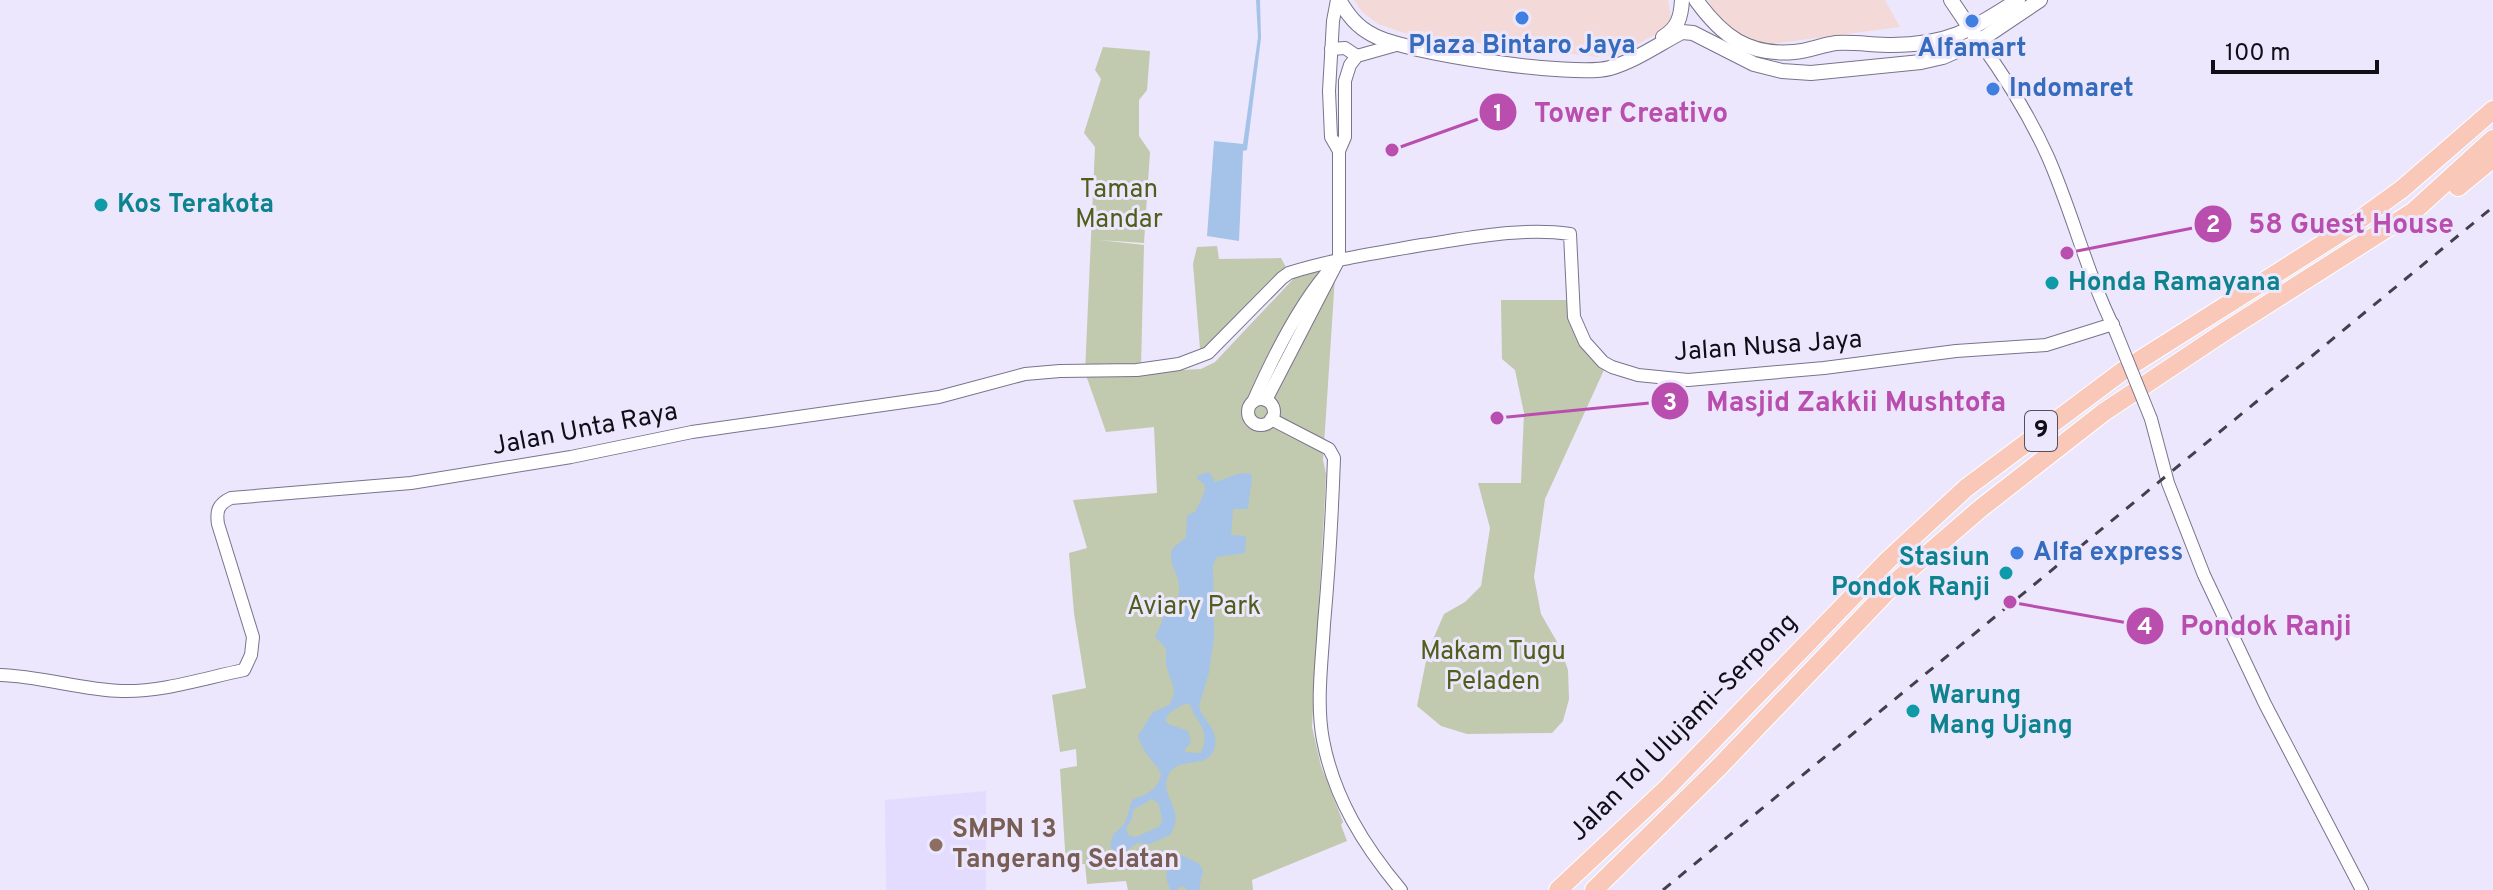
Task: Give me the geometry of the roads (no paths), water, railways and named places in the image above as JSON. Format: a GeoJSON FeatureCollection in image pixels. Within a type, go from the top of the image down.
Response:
{"type":"FeatureCollection","features":[{"type":"Feature","properties":{"kind":"highway","name":"Jalan Tol Ulujami–Serpong"},"geometry":{"type":"LineString","coordinates":[[1558,890],[1668,787],[1888,560],[1966,488],[2124,370],[2369,213],[2402,189],[2493,110]]}},
{"type":"Feature","properties":{"kind":"highway","name":"Jalan Tol Ulujami–Serpong"},"geometry":{"type":"LineString","coordinates":[[1594,890],[1720,766],[1900,578],[1981,508],[2104,412],[2414,211],[2493,139]]}},
{"type":"Feature","properties":{"kind":"highway"},"geometry":{"type":"LineString","coordinates":[[2414,211],[2456,189],[2493,158]]}},
{"type":"Feature","properties":{"kind":"main road"},"geometry":{"type":"LineString","coordinates":[[1338,0],[1362,29],[1396,45],[1515,65],[1582,71],[1610,69],[1682,32],[1693,33],[1754,64],[1782,71],[1811,73],[1943,57],[2018,0]]}},
{"type":"Feature","properties":{"kind":"main road"},"geometry":{"type":"LineString","coordinates":[[1651,48],[1674,30],[1682,0]]}},
{"type":"Feature","properties":{"kind":"main road"},"geometry":{"type":"LineString","coordinates":[[1696,0],[1722,32],[1746,47],[1771,52],[1796,52],[1837,43],[1896,45],[1974,36],[2040,0]]}},
{"type":"Feature","properties":{"kind":"main road"},"geometry":{"type":"LineString","coordinates":[[1951,0],[1974,36]]}},
{"type":"Feature","properties":{"kind":"main road"},"geometry":{"type":"LineString","coordinates":[[1837,43],[1841,56],[1839,69]]}},
{"type":"Feature","properties":{"kind":"street"},"geometry":{"type":"LineString","coordinates":[[1338,0],[1333,21],[1329,91],[1331,137],[1339,151]]}},
{"type":"Feature","properties":{"kind":"street"},"geometry":{"type":"LineString","coordinates":[[1974,36],[2003,74],[2035,129],[2085,261],[2151,419],[2168,483],[2204,575],[2265,704],[2362,890]]}},
{"type":"Feature","properties":{"kind":"street"},"geometry":{"type":"LineString","coordinates":[[1260,401],[1273,410],[1271,419],[1264,424],[1252,421],[1248,409],[1260,401],[1270,366],[1319,281],[1339,259],[1339,151],[1345,137],[1345,81],[1350,65],[1357,56],[1396,45]]}},
{"type":"Feature","properties":{"kind":"street"},"geometry":{"type":"LineString","coordinates":[[1331,49],[1345,48],[1357,56]]}},
{"type":"Feature","properties":{"kind":"street","name":"Jalan Nusa Jaya"},"geometry":{"type":"LineString","coordinates":[[1339,259],[1482,236],[1570,234],[1574,317],[1585,342],[1603,362],[1612,367],[1638,375],[1688,380],[1824,368],[1956,351],[2046,345],[2114,327]]}},
{"type":"Feature","properties":{"kind":"street","name":"Jalan Unta Raya"},"geometry":{"type":"LineString","coordinates":[[0,675],[19,675],[125,691],[244,670],[251,655],[253,637],[216,514],[219,506],[231,498],[411,483],[571,457],[692,432],[939,397],[1025,374],[1137,370],[1179,364],[1208,353],[1289,273],[1339,259]]}},
{"type":"Feature","properties":{"kind":"street"},"geometry":{"type":"LineString","coordinates":[[1271,419],[1329,449],[1334,458],[1320,717],[1323,740],[1331,772],[1363,842],[1401,890]]}},
{"type":"Feature","properties":{"kind":"water"},"geometry":{"type":"Polygon","coordinates":[[[1256,0],[1260,0],[1261,38],[1247,150],[1243,151],[1239,241],[1207,236],[1214,141],[1243,144],[1258,37],[1256,0]]]}},
{"type":"Feature","properties":{"kind":"water"},"geometry":{"type":"Polygon","coordinates":[[[1209,472],[1215,482],[1238,474],[1250,473],[1252,478],[1248,509],[1233,509],[1231,535],[1246,536],[1245,553],[1217,557],[1213,565],[1214,638],[1209,672],[1199,706],[1214,733],[1215,745],[1207,758],[1179,765],[1168,776],[1167,791],[1176,817],[1170,835],[1150,844],[1137,843],[1120,853],[1110,846],[1113,835],[1125,823],[1132,800],[1154,788],[1161,774],[1138,736],[1153,712],[1169,705],[1173,697],[1166,649],[1155,636],[1167,609],[1178,596],[1172,549],[1186,537],[1187,515],[1195,512],[1205,491],[1204,484],[1197,476],[1209,472]],[[1186,703],[1170,712],[1165,720],[1188,731],[1191,742],[1185,752],[1201,753],[1204,732],[1186,703]],[[1152,799],[1133,810],[1126,828],[1129,836],[1136,837],[1160,826],[1159,804],[1152,799]]]}},
{"type":"Feature","properties":{"kind":"water"},"geometry":{"type":"Polygon","coordinates":[[[1181,855],[1198,863],[1203,870],[1199,890],[1188,890],[1182,886],[1170,890],[1166,877],[1169,861],[1181,855]]]}},
{"type":"Feature","properties":{"kind":"railway"},"geometry":{"type":"LineString","coordinates":[[1663,890],[2493,207]]}},
{"type":"Feature","properties":{"kind":"place","name":"Plaza Bintaro Jaya"},"geometry":{"type":"Point","coordinates":[1522,18]}},
{"type":"Feature","properties":{"kind":"place","name":"Alfamart"},"geometry":{"type":"Point","coordinates":[1972,21]}},
{"type":"Feature","properties":{"kind":"place","name":"Indomaret"},"geometry":{"type":"Point","coordinates":[1993,89]}},
{"type":"Feature","properties":{"kind":"place","name":"Tower Creativo"},"geometry":{"type":"Point","coordinates":[1392,150]}},
{"type":"Feature","properties":{"kind":"place","name":"Kos Terakota"},"geometry":{"type":"Point","coordinates":[101,205]}},
{"type":"Feature","properties":{"kind":"place","name":"58 Guest House"},"geometry":{"type":"Point","coordinates":[2067,253]}},
{"type":"Feature","properties":{"kind":"place","name":"Honda Ramayana"},"geometry":{"type":"Point","coordinates":[2052,283]}},
{"type":"Feature","properties":{"kind":"place","name":"Masjid Zakkii Mushtofa"},"geometry":{"type":"Point","coordinates":[1497,418]}},
{"type":"Feature","properties":{"kind":"place","name":"Alfa express"},"geometry":{"type":"Point","coordinates":[2017,553]}},
{"type":"Feature","properties":{"kind":"place","name":"Stasiun Pondok Ranji"},"geometry":{"type":"Point","coordinates":[2006,573]}},
{"type":"Feature","properties":{"kind":"place","name":"Pondok Ranji"},"geometry":{"type":"Point","coordinates":[2010,602]}},
{"type":"Feature","properties":{"kind":"place","name":"Warung Mang Ujang"},"geometry":{"type":"Point","coordinates":[1913,711]}},
{"type":"Feature","properties":{"kind":"place","name":"SMPN 13 Tangerang Selatan"},"geometry":{"type":"Point","coordinates":[936,845]}},
{"type":"Feature","properties":{"kind":"park label","name":"Taman Mandar"},"geometry":{"type":"Point","coordinates":[1119,205]}},
{"type":"Feature","properties":{"kind":"park label","name":"Aviary Park"},"geometry":{"type":"Point","coordinates":[1194,607]}},
{"type":"Feature","properties":{"kind":"park label","name":"Makam Tugu Peladen"},"geometry":{"type":"Point","coordinates":[1493,667]}}]}
